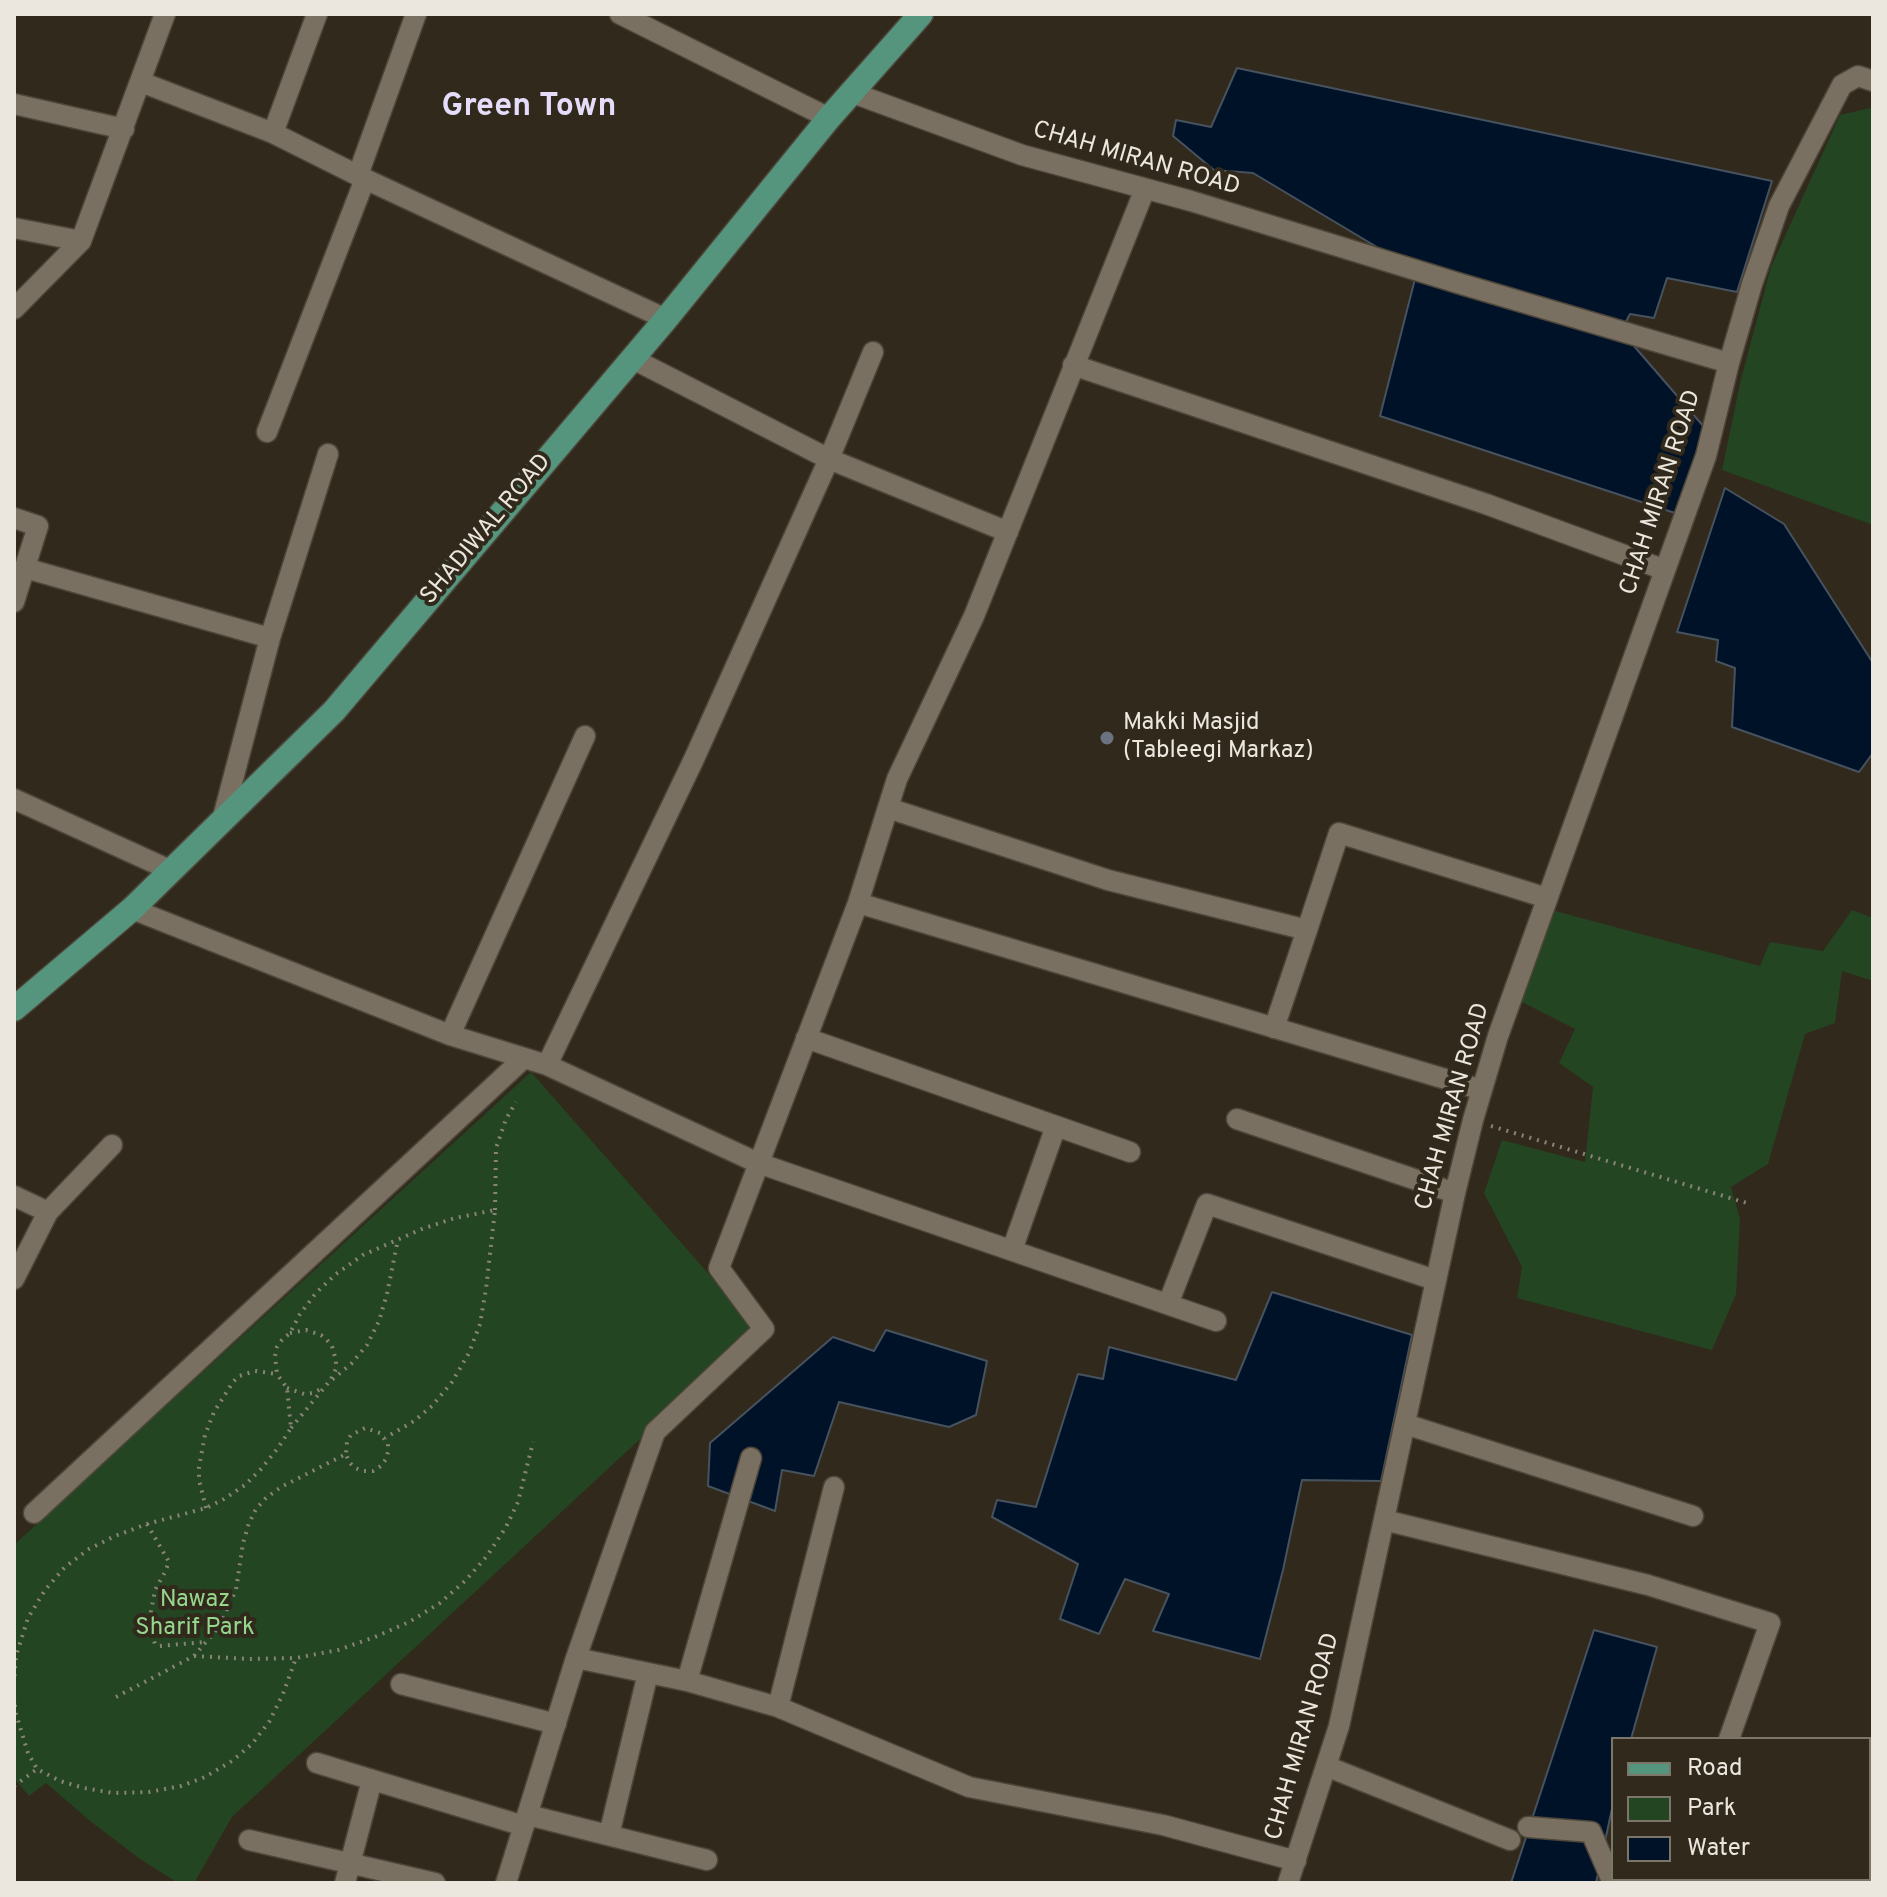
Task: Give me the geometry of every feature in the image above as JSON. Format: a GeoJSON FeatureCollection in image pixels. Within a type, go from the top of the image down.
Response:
{"type":"FeatureCollection","features":[{"type":"Feature","properties":{"kind":"main road","name":"SHADIWAL ROAD"},"geometry":{"type":"LineString","coordinates":[[14,1009],[132,909],[334,711],[666,319],[829,118],[921,14]]}},
{"type":"Feature","properties":{"kind":"street"},"geometry":{"type":"LineString","coordinates":[[14,309],[81,241],[165,14]]}},
{"type":"Feature","properties":{"kind":"street"},"geometry":{"type":"LineString","coordinates":[[273,133],[317,14]]}},
{"type":"Feature","properties":{"kind":"street"},"geometry":{"type":"LineString","coordinates":[[267,432],[361,177],[416,14]]}},
{"type":"Feature","properties":{"kind":"street"},"geometry":{"type":"LineString","coordinates":[[620,14],[829,118]]}},
{"type":"Feature","properties":{"kind":"street","name":"CHAH MIRAN ROAD"},"geometry":{"type":"LineString","coordinates":[[1293,1877],[1339,1726],[1455,1193],[1498,1036],[1706,456],[1752,284],[1779,206],[1842,85],[1858,76],[1873,81]]}},
{"type":"Feature","properties":{"kind":"street"},"geometry":{"type":"LineString","coordinates":[[141,82],[273,133],[666,319]]}},
{"type":"Feature","properties":{"kind":"street","name":"CHAH MIRAN ROAD"},"geometry":{"type":"LineString","coordinates":[[853,93],[1022,155],[1729,363]]}},
{"type":"Feature","properties":{"kind":"street"},"geometry":{"type":"LineString","coordinates":[[14,104],[124,129]]}},
{"type":"Feature","properties":{"kind":"street"},"geometry":{"type":"LineString","coordinates":[[506,1883],[576,1658],[655,1432],[764,1329],[719,1268],[858,903],[897,779],[974,616],[1145,189]]}},
{"type":"Feature","properties":{"kind":"street"},"geometry":{"type":"LineString","coordinates":[[14,228],[81,241]]}},
{"type":"Feature","properties":{"kind":"street"},"geometry":{"type":"LineString","coordinates":[[547,1065],[694,759],[829,459],[873,352]]}},
{"type":"Feature","properties":{"kind":"street"},"geometry":{"type":"LineString","coordinates":[[631,358],[829,459],[1008,532]]}},
{"type":"Feature","properties":{"kind":"street"},"geometry":{"type":"LineString","coordinates":[[1073,365],[1486,504],[1665,570]]}},
{"type":"Feature","properties":{"kind":"street"},"geometry":{"type":"LineString","coordinates":[[222,821],[270,638],[328,454]]}},
{"type":"Feature","properties":{"kind":"street"},"geometry":{"type":"LineString","coordinates":[[14,518],[38,526],[14,602]]}},
{"type":"Feature","properties":{"kind":"street"},"geometry":{"type":"LineString","coordinates":[[25,568],[270,638]]}},
{"type":"Feature","properties":{"kind":"street"},"geometry":{"type":"LineString","coordinates":[[450,1035],[585,736]]}},
{"type":"Feature","properties":{"kind":"street"},"geometry":{"type":"LineString","coordinates":[[14,799],[172,871]]}},
{"type":"Feature","properties":{"kind":"street"},"geometry":{"type":"LineString","coordinates":[[888,808],[1108,880],[1307,930]]}},
{"type":"Feature","properties":{"kind":"street"},"geometry":{"type":"LineString","coordinates":[[1274,1028],[1339,833],[1547,898]]}},
{"type":"Feature","properties":{"kind":"street"},"geometry":{"type":"LineString","coordinates":[[858,903],[1482,1090]]}},
{"type":"Feature","properties":{"kind":"street"},"geometry":{"type":"LineString","coordinates":[[132,909],[450,1035],[547,1065],[758,1163],[1216,1321]]}},
{"type":"Feature","properties":{"kind":"street"},"geometry":{"type":"LineString","coordinates":[[806,1038],[1130,1152]]}},
{"type":"Feature","properties":{"kind":"street"},"geometry":{"type":"LineString","coordinates":[[34,1513],[524,1058]]}},
{"type":"Feature","properties":{"kind":"street"},"geometry":{"type":"LineString","coordinates":[[1237,1119],[1455,1193]]}},
{"type":"Feature","properties":{"kind":"street"},"geometry":{"type":"LineString","coordinates":[[1012,1250],[1056,1126]]}},
{"type":"Feature","properties":{"kind":"street"},"geometry":{"type":"LineString","coordinates":[[14,1279],[48,1212],[112,1145]]}},
{"type":"Feature","properties":{"kind":"street"},"geometry":{"type":"LineString","coordinates":[[14,1196],[48,1212]]}},
{"type":"Feature","properties":{"kind":"street"},"geometry":{"type":"LineString","coordinates":[[1168,1304],[1207,1204],[1435,1280]]}},
{"type":"Feature","properties":{"kind":"street"},"geometry":{"type":"LineString","coordinates":[[1405,1424],[1693,1516]]}},
{"type":"Feature","properties":{"kind":"street"},"geometry":{"type":"LineString","coordinates":[[687,1681],[751,1458]]}},
{"type":"Feature","properties":{"kind":"street"},"geometry":{"type":"LineString","coordinates":[[778,1707],[834,1487]]}},
{"type":"Feature","properties":{"kind":"street"},"geometry":{"type":"LineString","coordinates":[[1384,1520],[1648,1585],[1770,1623],[1730,1737]]}},
{"type":"Feature","properties":{"kind":"street"},"geometry":{"type":"LineString","coordinates":[[576,1658],[687,1681],[778,1707],[969,1787],[1163,1825],[1293,1877]]}},
{"type":"Feature","properties":{"kind":"street"},"geometry":{"type":"LineString","coordinates":[[609,1835],[648,1673]]}},
{"type":"Feature","properties":{"kind":"street"},"geometry":{"type":"LineString","coordinates":[[401,1684],[556,1724]]}},
{"type":"Feature","properties":{"kind":"street"},"geometry":{"type":"LineString","coordinates":[[317,1763],[526,1820],[609,1835],[707,1860]]}},
{"type":"Feature","properties":{"kind":"street"},"geometry":{"type":"LineString","coordinates":[[1326,1766],[1510,1840]]}},
{"type":"Feature","properties":{"kind":"street"},"geometry":{"type":"LineString","coordinates":[[347,1873],[372,1780]]}},
{"type":"Feature","properties":{"kind":"street"},"geometry":{"type":"LineString","coordinates":[[1528,1827],[1591,1832],[1611,1878]]}},
{"type":"Feature","properties":{"kind":"street"},"geometry":{"type":"LineString","coordinates":[[249,1840],[347,1873],[435,1883]]}},
{"type":"Feature","properties":{"kind":"path"},"geometry":{"type":"LineString","coordinates":[[385,1438],[432,1406],[452,1382],[469,1353],[480,1324],[486,1289],[495,1210],[496,1148],[516,1102]]}},
{"type":"Feature","properties":{"kind":"path"},"geometry":{"type":"LineString","coordinates":[[1473,1120],[1750,1204]]}},
{"type":"Feature","properties":{"kind":"path"},"geometry":{"type":"LineString","coordinates":[[291,1428],[287,1388],[277,1374],[275,1356],[277,1347],[316,1293],[363,1255],[455,1218],[495,1210]]}},
{"type":"Feature","properties":{"kind":"path"},"geometry":{"type":"LineString","coordinates":[[287,1388],[304,1394],[313,1393],[351,1364],[367,1345],[379,1321],[387,1294],[398,1239]]}},
{"type":"Feature","properties":{"kind":"path"},"geometry":{"type":"LineString","coordinates":[[14,1684],[16,1656],[28,1618],[45,1590],[65,1567],[89,1549],[115,1536],[206,1508],[224,1499],[261,1469],[336,1369],[332,1346],[327,1340],[306,1330],[290,1333]]}},
{"type":"Feature","properties":{"kind":"path"},"geometry":{"type":"LineString","coordinates":[[206,1508],[199,1467],[205,1435],[214,1412],[239,1376],[255,1371],[277,1374]]}},
{"type":"Feature","properties":{"kind":"path"},"geometry":{"type":"LineString","coordinates":[[373,1429],[385,1438],[388,1452],[381,1466],[373,1471],[363,1471],[349,1462],[347,1441],[358,1430],[373,1429]]}},
{"type":"Feature","properties":{"kind":"path"},"geometry":{"type":"LineString","coordinates":[[194,1656],[296,1658],[338,1650],[409,1622],[440,1603],[487,1556],[506,1527],[518,1502],[533,1442]]}},
{"type":"Feature","properties":{"kind":"path"},"geometry":{"type":"LineString","coordinates":[[116,1697],[194,1656],[222,1620],[236,1590],[243,1543],[256,1509],[281,1487],[346,1454]]}},
{"type":"Feature","properties":{"kind":"path"},"geometry":{"type":"LineString","coordinates":[[147,1524],[169,1562],[155,1590],[149,1622],[155,1644],[207,1641]]}},
{"type":"Feature","properties":{"kind":"path"},"geometry":{"type":"LineString","coordinates":[[14,1697],[22,1738],[37,1769],[72,1785],[113,1793],[149,1792],[181,1786],[205,1777],[232,1761],[252,1744],[269,1722],[296,1658]]}},
{"type":"Feature","properties":{"kind":"path"},"geometry":{"type":"LineString","coordinates":[[14,1786],[37,1769]]}},
{"type":"Feature","properties":{"kind":"green space"},"geometry":{"type":"Polygon","coordinates":[[[1873,109],[1873,525],[1722,470],[1741,379],[1771,267],[1840,115],[1873,109]]]}},
{"type":"Feature","properties":{"kind":"green space"},"geometry":{"type":"Polygon","coordinates":[[[1544,908],[1760,966],[1770,942],[1823,951],[1852,910],[1873,918],[1873,981],[1842,971],[1835,1023],[1805,1034],[1768,1164],[1731,1187],[1740,1219],[1736,1294],[1712,1350],[1517,1298],[1522,1267],[1484,1193],[1502,1140],[1585,1162],[1593,1087],[1559,1063],[1575,1029],[1512,997],[1544,908]]]}},
{"type":"Feature","properties":{"kind":"green space","name":"Nawaz Sharif Park"},"geometry":{"type":"Polygon","coordinates":[[[531,1072],[758,1330],[232,1817],[194,1883],[178,1883],[140,1859],[46,1783],[29,1796],[14,1778],[14,1545],[531,1072]]]}},
{"type":"Feature","properties":{"kind":"water"},"geometry":{"type":"Polygon","coordinates":[[[1237,68],[1772,181],[1737,292],[1667,278],[1654,318],[1630,314],[1621,331],[1711,435],[1684,516],[1380,416],[1417,271],[1253,173],[1214,170],[1173,136],[1176,120],[1211,127],[1237,68]]]}},
{"type":"Feature","properties":{"kind":"water"},"geometry":{"type":"Polygon","coordinates":[[[1725,488],[1784,524],[1873,663],[1873,753],[1859,772],[1732,727],[1735,668],[1716,661],[1718,640],[1677,632],[1725,488]]]}},
{"type":"Feature","properties":{"kind":"water"},"geometry":{"type":"Polygon","coordinates":[[[1272,1292],[1412,1335],[1381,1481],[1302,1480],[1260,1659],[1153,1631],[1169,1594],[1125,1579],[1099,1634],[1060,1619],[1078,1564],[992,1517],[997,1500],[1036,1507],[1078,1374],[1103,1379],[1109,1347],[1236,1380],[1272,1292]]]}},
{"type":"Feature","properties":{"kind":"water"},"geometry":{"type":"Polygon","coordinates":[[[886,1330],[987,1361],[976,1415],[949,1427],[839,1402],[814,1476],[782,1470],[775,1511],[708,1486],[710,1443],[833,1337],[874,1351],[886,1330]]]}},
{"type":"Feature","properties":{"kind":"water"},"geometry":{"type":"Polygon","coordinates":[[[1594,1630],[1657,1647],[1632,1737],[1611,1737],[1611,1813],[1596,1883],[1511,1883],[1594,1630]]]}},
{"type":"Feature","properties":{"kind":"place","name":"Makki Masjid (Tableegi Markaz)"},"geometry":{"type":"Point","coordinates":[1107,738]}},
{"type":"Feature","properties":{"kind":"district","name":"Green Town"},"geometry":{"type":"Point","coordinates":[529,109]}}]}
